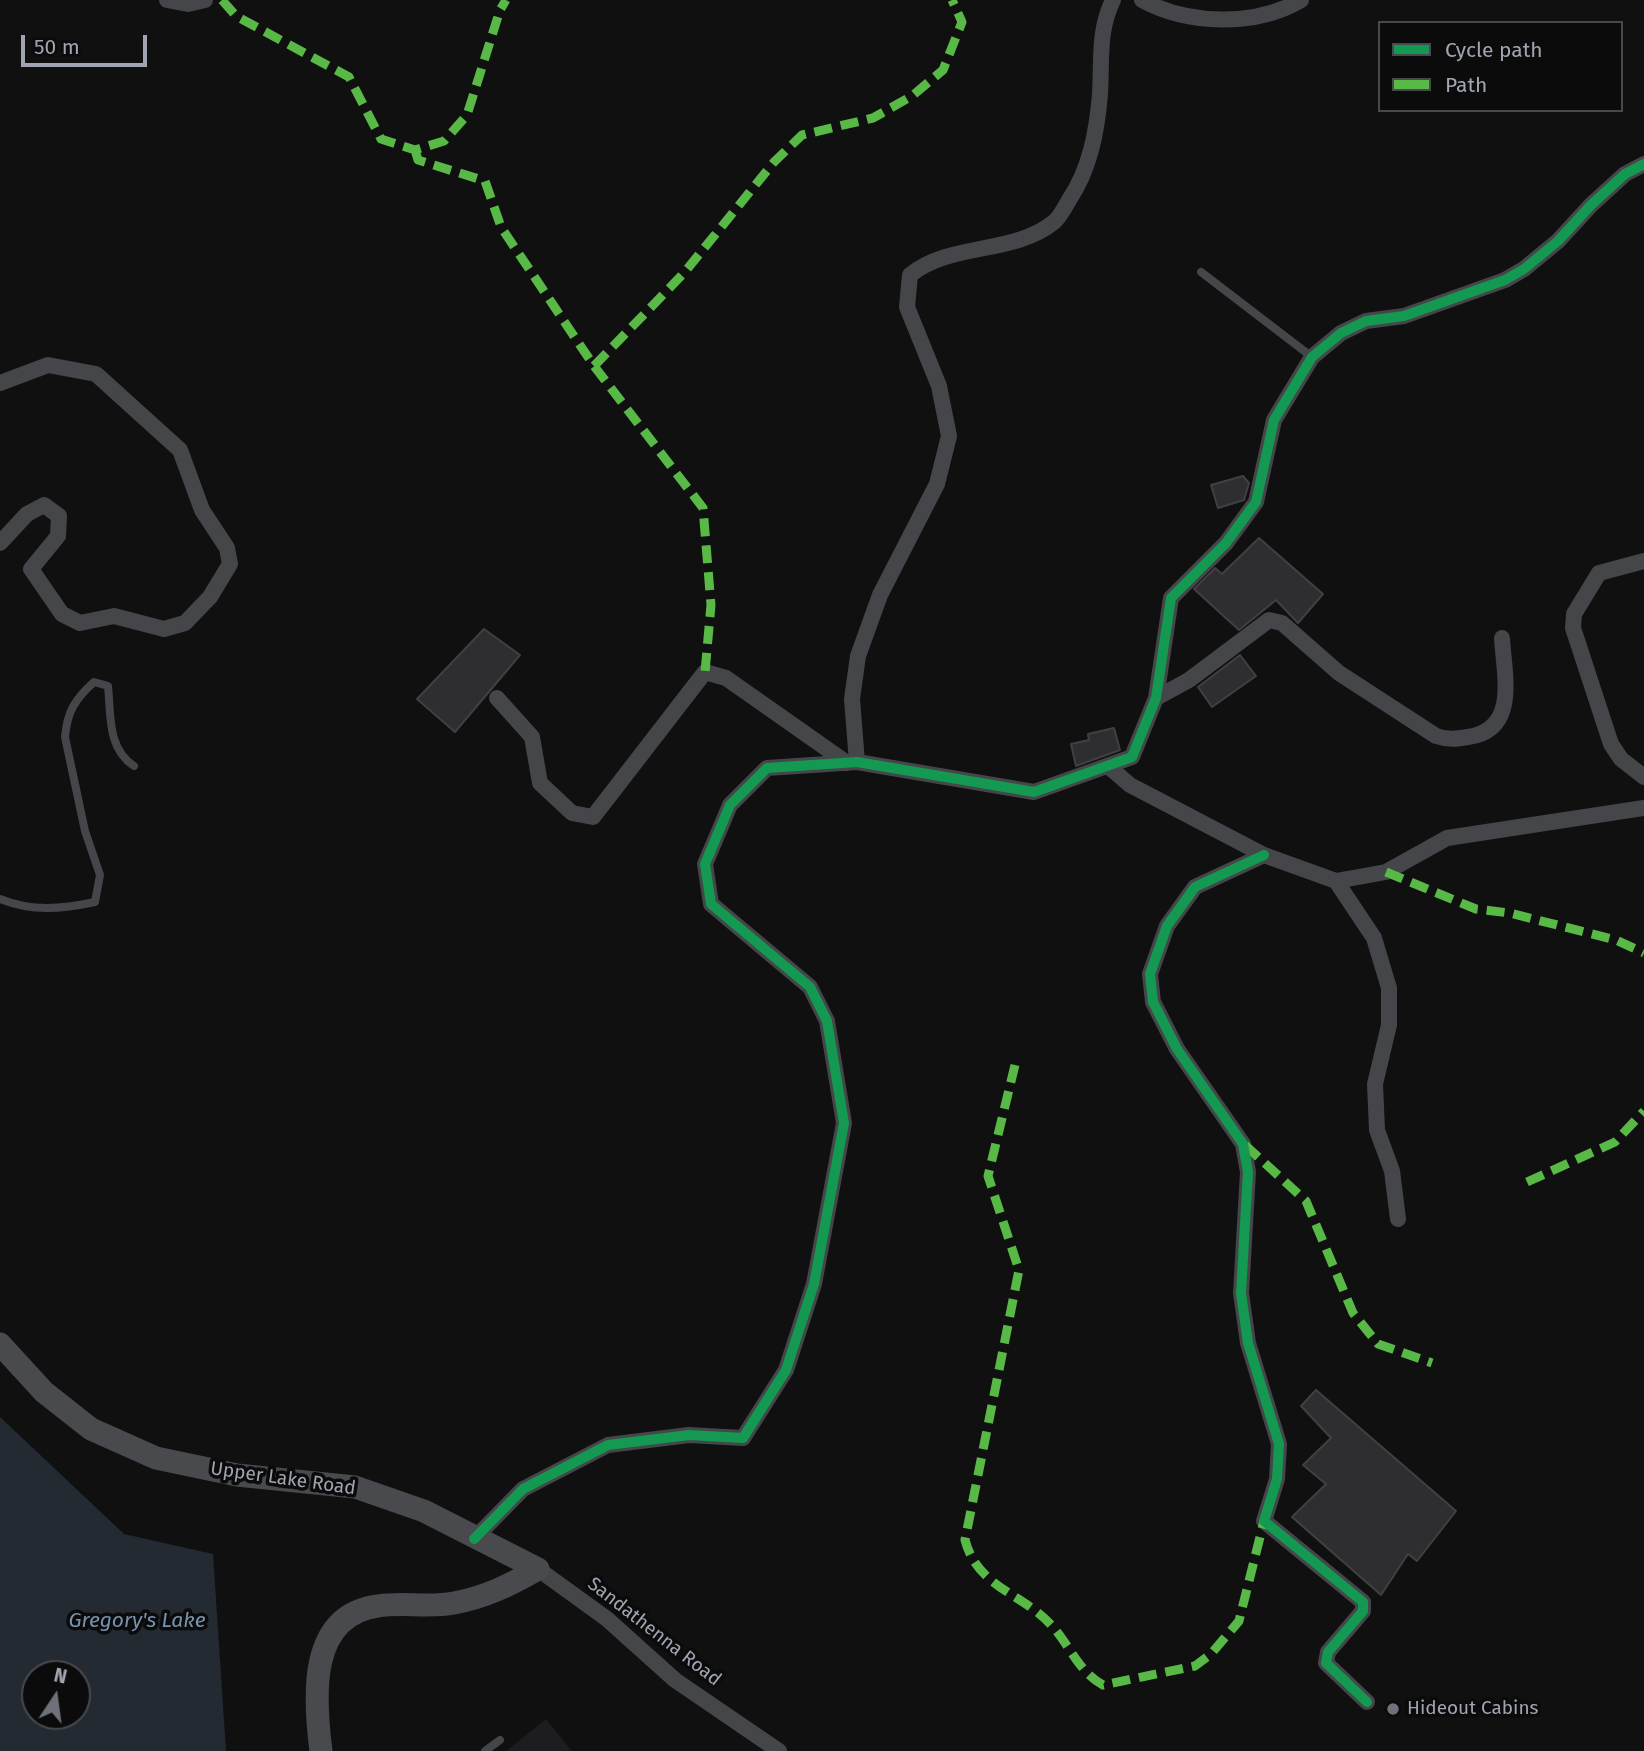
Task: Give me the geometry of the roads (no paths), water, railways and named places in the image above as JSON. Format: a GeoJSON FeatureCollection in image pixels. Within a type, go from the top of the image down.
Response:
{"type":"FeatureCollection","features":[{"type":"Feature","properties":{"kind":"street"},"geometry":{"type":"LineString","coordinates":[[167,0],[188,4],[205,0]]}},
{"type":"Feature","properties":{"kind":"street"},"geometry":{"type":"LineString","coordinates":[[852,762],[852,699],[858,656],[880,595],[937,484],[949,436],[939,386],[907,307],[910,275],[925,262],[1023,238],[1055,221],[1077,189],[1093,147],[1100,95],[1102,22],[1113,0]]}},
{"type":"Feature","properties":{"kind":"street"},"geometry":{"type":"LineString","coordinates":[[1142,0],[1183,16],[1211,20],[1284,10],[1301,0]]}},
{"type":"Feature","properties":{"kind":"street"},"geometry":{"type":"LineString","coordinates":[[474,1539],[523,1489],[608,1445],[689,1435],[743,1438],[786,1370],[814,1284],[844,1123],[827,1021],[810,987],[711,904],[705,864],[730,806],[767,768],[852,762],[1034,792],[1132,757],[1156,698],[1171,598],[1226,543],[1256,502],[1274,420],[1312,357],[1341,333],[1366,321],[1404,316],[1505,279],[1524,269],[1558,241],[1616,182],[1644,164]]}},
{"type":"Feature","properties":{"kind":"street"},"geometry":{"type":"LineString","coordinates":[[0,383],[48,365],[96,374],[180,450],[202,510],[227,548],[230,564],[210,597],[185,623],[164,629],[114,615],[80,623],[62,614],[31,569],[58,536],[59,516],[44,505],[27,514],[0,543]]}},
{"type":"Feature","properties":{"kind":"street"},"geometry":{"type":"LineString","coordinates":[[1644,561],[1599,573],[1574,614],[1573,628],[1611,744],[1621,759],[1644,777]]}},
{"type":"Feature","properties":{"kind":"street"},"geometry":{"type":"LineString","coordinates":[[1156,698],[1189,680],[1269,620],[1282,623],[1339,673],[1436,736],[1448,740],[1476,736],[1495,727],[1507,706],[1502,638]]}},
{"type":"Feature","properties":{"kind":"street"},"geometry":{"type":"LineString","coordinates":[[497,698],[532,737],[540,783],[572,813],[593,817],[705,672],[726,678],[852,762]]}},
{"type":"Feature","properties":{"kind":"street"},"geometry":{"type":"LineString","coordinates":[[1108,766],[1130,785],[1264,855],[1336,881],[1386,872],[1447,838],[1644,807]]}},
{"type":"Feature","properties":{"kind":"street"},"geometry":{"type":"LineString","coordinates":[[1264,855],[1195,887],[1167,926],[1150,974],[1153,1002],[1177,1049],[1243,1144],[1248,1172],[1241,1293],[1248,1343],[1279,1444],[1277,1479],[1264,1521],[1363,1602],[1363,1611],[1328,1652],[1326,1663],[1367,1702]]}},
{"type":"Feature","properties":{"kind":"street"},"geometry":{"type":"LineString","coordinates":[[1336,881],[1374,938],[1389,988],[1389,1025],[1375,1084],[1377,1130],[1392,1171],[1398,1219]]}},
{"type":"Feature","properties":{"kind":"street","name":"Upper Lake Road"},"geometry":{"type":"LineString","coordinates":[[0,1344],[44,1392],[91,1429],[156,1458],[237,1475],[355,1487],[424,1511],[474,1539],[538,1569]]}},
{"type":"Feature","properties":{"kind":"street"},"geometry":{"type":"LineString","coordinates":[[321,1751],[316,1709],[325,1641],[345,1617],[377,1606],[451,1604],[497,1593],[538,1569]]}},
{"type":"Feature","properties":{"kind":"street","name":"Sandathenna Road"},"geometry":{"type":"LineString","coordinates":[[538,1569],[607,1619],[676,1680],[779,1751]]}},
{"type":"Feature","properties":{"kind":"lane"},"geometry":{"type":"LineString","coordinates":[[1201,272],[1312,357]]}},
{"type":"Feature","properties":{"kind":"lane"},"geometry":{"type":"LineString","coordinates":[[0,900],[15,905],[61,910],[95,902],[100,874],[85,831],[65,737],[66,721],[75,699],[94,682],[108,686],[114,743],[123,759],[134,766]]}},
{"type":"Feature","properties":{"kind":"lane"},"geometry":{"type":"LineString","coordinates":[[485,1751],[500,1740]]}},
{"type":"Feature","properties":{"kind":"water","name":"Gregory's Lake"},"geometry":{"type":"Polygon","coordinates":[[[0,1417],[124,1534],[213,1554],[226,1751],[0,1751],[0,1417]]]}},
{"type":"Feature","properties":{"kind":"place","name":"Hideout Cabins"},"geometry":{"type":"Point","coordinates":[1393,1709]}}]}
